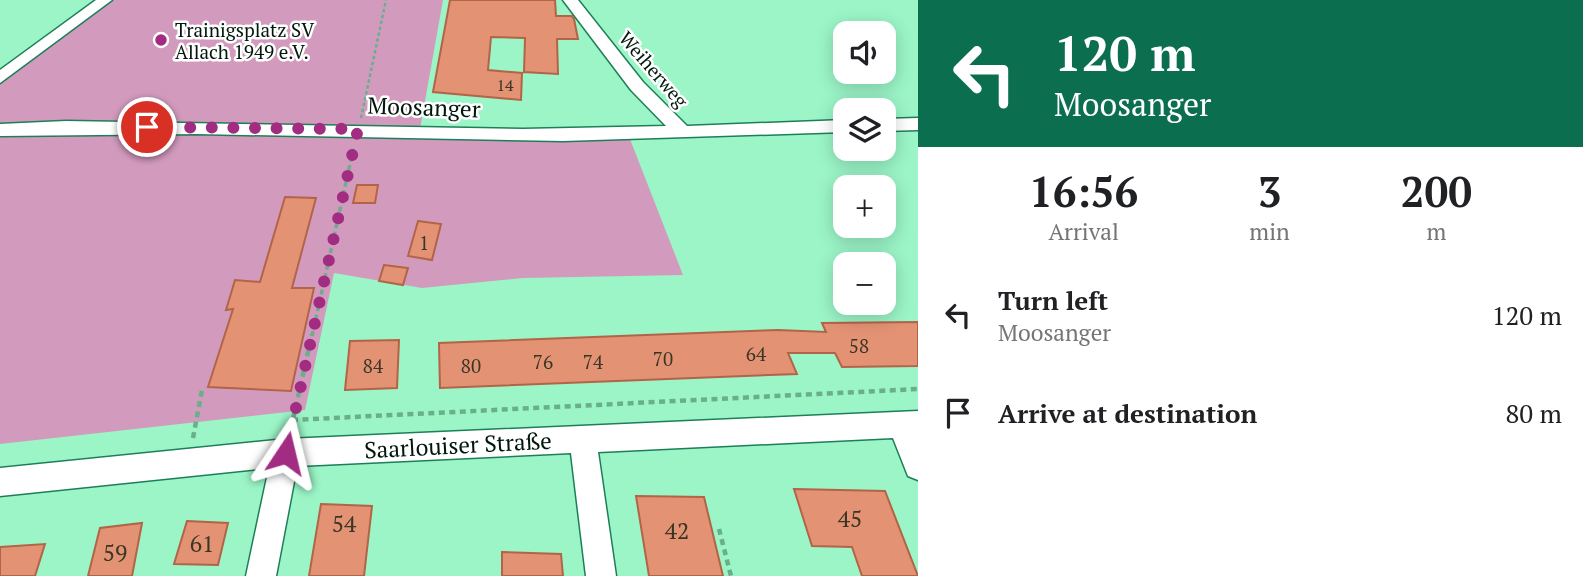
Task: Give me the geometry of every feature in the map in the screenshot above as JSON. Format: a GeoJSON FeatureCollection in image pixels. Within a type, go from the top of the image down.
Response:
{"type":"FeatureCollection","features":[{"type":"Feature","properties":{"kind":"street"},"geometry":{"type":"LineString","coordinates":[[0,78],[105,0]]}},
{"type":"Feature","properties":{"kind":"street","name":"Weiherweg"},"geometry":{"type":"LineString","coordinates":[[570,0],[637,86],[681,131]]}},
{"type":"Feature","properties":{"kind":"street"},"geometry":{"type":"LineString","coordinates":[[896,125],[918,124]]}},
{"type":"Feature","properties":{"kind":"street","name":"Moosanger"},"geometry":{"type":"LineString","coordinates":[[0,130],[121,127],[358,129],[524,135],[833,126]]}},
{"type":"Feature","properties":{"kind":"street"},"geometry":{"type":"LineString","coordinates":[[909,424],[918,466]]}},
{"type":"Feature","properties":{"kind":"street","name":"Saarlouiser Straße"},"geometry":{"type":"LineString","coordinates":[[0,482],[286,453],[909,424]]}},
{"type":"Feature","properties":{"kind":"street"},"geometry":{"type":"LineString","coordinates":[[583,439],[601,576]]}},
{"type":"Feature","properties":{"kind":"street"},"geometry":{"type":"LineString","coordinates":[[261,576],[286,453]]}},
{"type":"Feature","properties":{"kind":"path"},"geometry":{"type":"LineString","coordinates":[[286,453],[386,0]]}},
{"type":"Feature","properties":{"kind":"path"},"geometry":{"type":"LineString","coordinates":[[292,420],[918,389]]}},
{"type":"Feature","properties":{"kind":"path"},"geometry":{"type":"LineString","coordinates":[[189,461],[202,390]]}},
{"type":"Feature","properties":{"kind":"path"},"geometry":{"type":"LineString","coordinates":[[719,530],[730,576]]}},
{"type":"Feature","properties":{"kind":"shaded area"},"geometry":{"type":"Polygon","coordinates":[[[107,0],[443,0],[420,129],[628,134],[683,275],[523,278],[422,288],[334,273],[305,410],[0,444],[0,80],[107,0]]]}},
{"type":"Feature","properties":{"kind":"building"},"geometry":{"type":"Polygon","coordinates":[[[450,0],[555,0],[556,16],[572,16],[578,39],[557,39],[558,74],[524,72],[525,38],[491,37],[488,70],[522,73],[521,100],[433,92],[450,0]]]}},
{"type":"Feature","properties":{"kind":"building"},"geometry":{"type":"Polygon","coordinates":[[[357,185],[378,185],[375,203],[353,203],[357,185]]]}},
{"type":"Feature","properties":{"kind":"building"},"geometry":{"type":"Polygon","coordinates":[[[285,197],[316,198],[292,288],[314,288],[291,391],[208,387],[233,309],[226,310],[235,280],[260,282],[285,197]]]}},
{"type":"Feature","properties":{"kind":"building"},"geometry":{"type":"Polygon","coordinates":[[[418,221],[441,224],[432,260],[408,256],[418,221]]]}},
{"type":"Feature","properties":{"kind":"building"},"geometry":{"type":"Polygon","coordinates":[[[384,265],[408,268],[403,285],[379,281],[384,265]]]}},
{"type":"Feature","properties":{"kind":"building"},"geometry":{"type":"Polygon","coordinates":[[[918,322],[918,366],[842,367],[835,353],[788,353],[797,374],[440,388],[439,343],[778,330],[826,332],[822,323],[918,322]]]}},
{"type":"Feature","properties":{"kind":"building"},"geometry":{"type":"Polygon","coordinates":[[[399,340],[397,388],[345,390],[350,341],[399,340]]]}},
{"type":"Feature","properties":{"kind":"building"},"geometry":{"type":"Polygon","coordinates":[[[794,489],[885,491],[918,576],[862,576],[852,547],[812,546],[794,489]]]}},
{"type":"Feature","properties":{"kind":"building"},"geometry":{"type":"Polygon","coordinates":[[[636,496],[704,497],[723,576],[649,576],[636,496]]]}},
{"type":"Feature","properties":{"kind":"building"},"geometry":{"type":"Polygon","coordinates":[[[321,504],[372,506],[364,576],[309,576],[321,504]]]}},
{"type":"Feature","properties":{"kind":"building"},"geometry":{"type":"Polygon","coordinates":[[[187,521],[228,523],[218,565],[174,564],[187,521]]]}},
{"type":"Feature","properties":{"kind":"building"},"geometry":{"type":"Polygon","coordinates":[[[142,523],[132,576],[88,576],[100,528],[142,523]]]}},
{"type":"Feature","properties":{"kind":"building"},"geometry":{"type":"Polygon","coordinates":[[[45,544],[35,576],[0,576],[0,547],[45,544]]]}},
{"type":"Feature","properties":{"kind":"building"},"geometry":{"type":"Polygon","coordinates":[[[502,552],[561,554],[563,576],[502,576],[502,552]]]}},
{"type":"Feature","properties":{"kind":"place","name":"Trainigsplatz SV Allach 1949 e.V."},"geometry":{"type":"Point","coordinates":[161,40]}},
{"type":"Feature","properties":{"kind":"route"},"geometry":{"type":"LineString","coordinates":[[147,127],[358,129],[286,453]]}}]}
